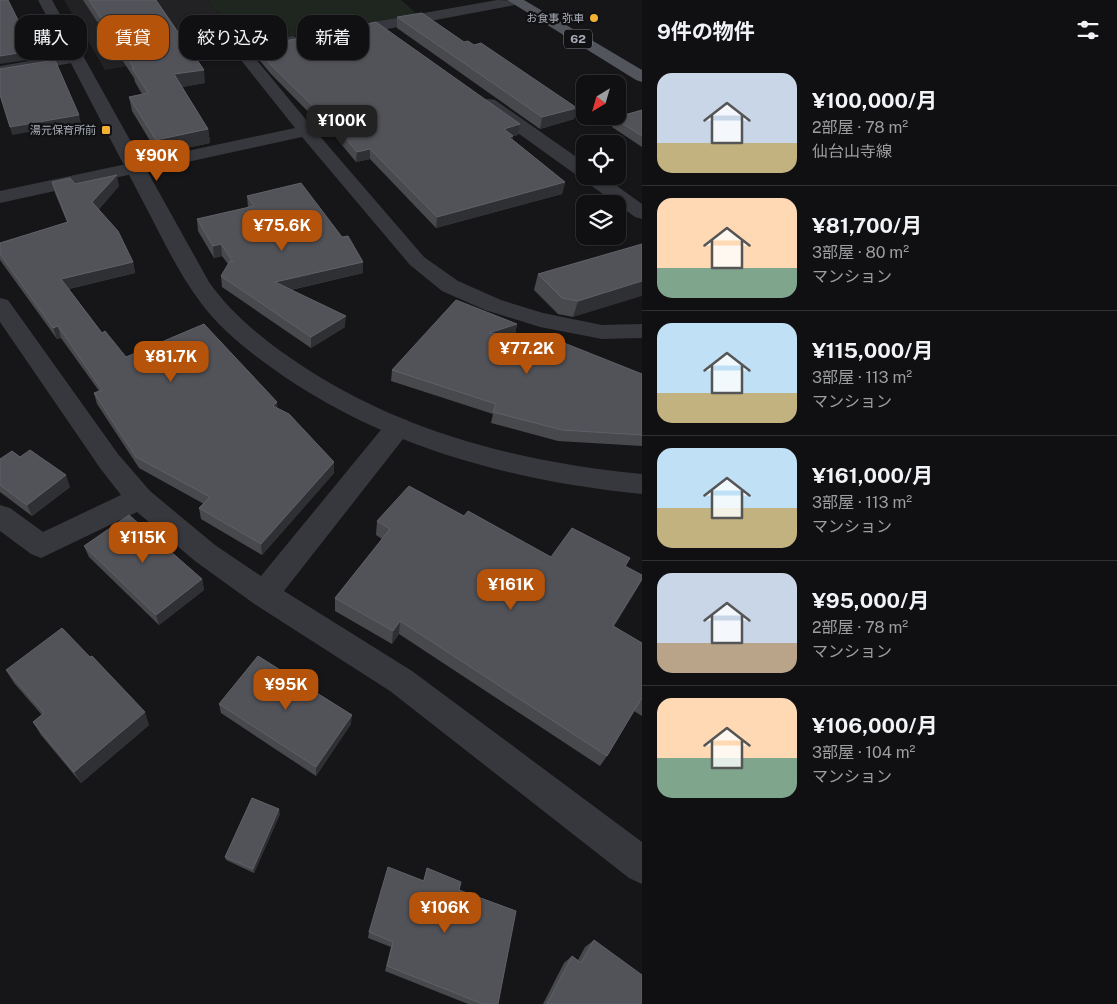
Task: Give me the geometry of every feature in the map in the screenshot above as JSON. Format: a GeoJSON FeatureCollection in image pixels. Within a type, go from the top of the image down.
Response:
{"type":"FeatureCollection","features":[{"type":"Feature","properties":{"kind":"main road","name":"62"},"geometry":{"type":"LineString","coordinates":[[514,0],[642,76]]}},
{"type":"Feature","properties":{"kind":"street"},"geometry":{"type":"LineString","coordinates":[[45,0],[53,15]]}},
{"type":"Feature","properties":{"kind":"street"},"geometry":{"type":"LineString","coordinates":[[369,28],[514,0]]}},
{"type":"Feature","properties":{"kind":"street"},"geometry":{"type":"LineString","coordinates":[[380,26],[396,37]]}},
{"type":"Feature","properties":{"kind":"street"},"geometry":{"type":"LineString","coordinates":[[297,41],[241,50],[306,132],[417,261],[450,286],[493,305],[540,320],[602,332],[642,331]]}},
{"type":"Feature","properties":{"kind":"street"},"geometry":{"type":"LineString","coordinates":[[0,71],[64,60]]}},
{"type":"Feature","properties":{"kind":"street"},"geometry":{"type":"LineString","coordinates":[[77,60],[188,266],[218,309],[264,351],[300,376],[341,400],[398,427],[441,444],[500,462],[599,482],[642,484]]}},
{"type":"Feature","properties":{"kind":"street"},"geometry":{"type":"LineString","coordinates":[[475,94],[576,166]]}},
{"type":"Feature","properties":{"kind":"street"},"geometry":{"type":"LineString","coordinates":[[0,197],[306,132]]}},
{"type":"Feature","properties":{"kind":"street"},"geometry":{"type":"LineString","coordinates":[[603,185],[642,213]]}},
{"type":"Feature","properties":{"kind":"street"},"geometry":{"type":"LineString","coordinates":[[0,304],[109,461],[140,498],[205,553],[264,594],[401,681],[642,865]]}},
{"type":"Feature","properties":{"kind":"street"},"geometry":{"type":"LineString","coordinates":[[264,594],[398,427]]}},
{"type":"Feature","properties":{"kind":"street"},"geometry":{"type":"LineString","coordinates":[[0,516],[41,546],[140,498]]}},
{"type":"Feature","properties":{"kind":"shaded area"},"geometry":{"type":"Polygon","coordinates":[[[64,0],[207,0],[220,15],[179,15],[179,57],[169,59],[169,15],[97,15],[97,56],[87,39],[87,15],[73,15],[64,0]]]}},
{"type":"Feature","properties":{"kind":"shaded area"},"geometry":{"type":"Polygon","coordinates":[[[207,0],[401,0],[417,14],[369,23],[369,15],[297,15],[297,36],[287,38],[287,15],[220,15],[207,0]]]}},
{"type":"Feature","properties":{"kind":"shaded area"},"geometry":{"type":"Polygon","coordinates":[[[99,60],[161,60],[105,70],[99,60]]]}},
{"type":"Feature","properties":{"kind":"building"},"geometry":{"type":"Polygon","coordinates":[[[0,0],[8,0],[16,15],[15,54],[0,56],[0,0]]]}},
{"type":"Feature","properties":{"kind":"building"},"geometry":{"type":"Polygon","coordinates":[[[89,0],[156,0],[166,15],[99,15],[89,0]]]}},
{"type":"Feature","properties":{"kind":"building"},"geometry":{"type":"Polygon","coordinates":[[[422,13],[464,42],[468,41],[474,45],[481,43],[576,108],[542,117],[397,17],[422,13]]]}},
{"type":"Feature","properties":{"kind":"building"},"geometry":{"type":"Polygon","coordinates":[[[169,19],[179,34],[179,60],[197,60],[204,70],[174,74],[208,129],[156,140],[129,97],[148,93],[132,68],[134,68],[129,60],[169,60],[169,19]]]}},
{"type":"Feature","properties":{"kind":"building"},"geometry":{"type":"Polygon","coordinates":[[[376,22],[520,124],[504,129],[513,136],[509,137],[565,182],[437,217],[370,149],[357,152],[332,122],[329,122],[267,60],[287,60],[287,40],[297,39],[297,60],[369,60],[369,24],[376,22]]]}},
{"type":"Feature","properties":{"kind":"building"},"geometry":{"type":"Polygon","coordinates":[[[55,60],[79,115],[10,127],[0,95],[0,69],[55,60]]]}},
{"type":"Feature","properties":{"kind":"building"},"geometry":{"type":"Polygon","coordinates":[[[642,110],[642,136],[625,125],[626,115],[642,110]]]}},
{"type":"Feature","properties":{"kind":"building"},"geometry":{"type":"Polygon","coordinates":[[[117,175],[92,202],[118,231],[133,262],[61,279],[102,333],[105,331],[126,357],[204,324],[277,402],[273,406],[289,414],[334,462],[261,544],[199,508],[210,497],[136,457],[94,393],[102,390],[58,326],[53,328],[0,254],[0,243],[68,222],[52,182],[70,178],[75,184],[117,175]]]}},
{"type":"Feature","properties":{"kind":"building"},"geometry":{"type":"Polygon","coordinates":[[[301,183],[342,237],[348,236],[363,262],[275,282],[346,316],[311,337],[221,276],[230,261],[233,262],[221,244],[213,246],[197,219],[254,206],[247,196],[301,183]]]}},
{"type":"Feature","properties":{"kind":"building"},"geometry":{"type":"Polygon","coordinates":[[[642,244],[642,281],[578,301],[562,298],[538,274],[642,244]]]}},
{"type":"Feature","properties":{"kind":"building"},"geometry":{"type":"Polygon","coordinates":[[[456,300],[517,324],[489,333],[554,339],[642,374],[642,435],[562,430],[493,412],[496,404],[392,370],[456,300]]]}},
{"type":"Feature","properties":{"kind":"building"},"geometry":{"type":"Polygon","coordinates":[[[30,450],[66,475],[27,505],[0,485],[0,459],[12,451],[20,457],[30,450]]]}},
{"type":"Feature","properties":{"kind":"building"},"geometry":{"type":"Polygon","coordinates":[[[409,486],[464,516],[468,511],[551,557],[572,528],[630,558],[625,566],[642,575],[642,579],[613,626],[642,643],[642,699],[607,756],[400,621],[393,631],[335,598],[390,529],[377,521],[409,486]]]}},
{"type":"Feature","properties":{"kind":"building"},"geometry":{"type":"Polygon","coordinates":[[[129,515],[202,579],[156,615],[84,546],[129,515]]]}},
{"type":"Feature","properties":{"kind":"building"},"geometry":{"type":"Polygon","coordinates":[[[62,628],[90,657],[92,656],[145,712],[74,772],[33,722],[44,713],[6,670],[62,628]]]}},
{"type":"Feature","properties":{"kind":"building"},"geometry":{"type":"Polygon","coordinates":[[[258,656],[352,715],[316,767],[219,704],[258,656]]]}},
{"type":"Feature","properties":{"kind":"building"},"geometry":{"type":"Polygon","coordinates":[[[252,798],[279,809],[253,869],[225,857],[252,798]]]}},
{"type":"Feature","properties":{"kind":"building"},"geometry":{"type":"Polygon","coordinates":[[[388,867],[424,881],[427,868],[461,882],[459,890],[516,911],[498,1004],[483,1004],[387,966],[393,942],[369,932],[388,867]]]}},
{"type":"Feature","properties":{"kind":"building"},"geometry":{"type":"Polygon","coordinates":[[[594,940],[642,975],[642,1004],[547,1004],[572,956],[581,963],[594,940]]]}},
{"type":"Feature","properties":{"kind":"place","name":"お食事 弥車"},"geometry":{"type":"Point","coordinates":[594,18]}},
{"type":"Feature","properties":{"kind":"place","name":"湯元保育所前"},"geometry":{"type":"Point","coordinates":[106,130]}}]}
